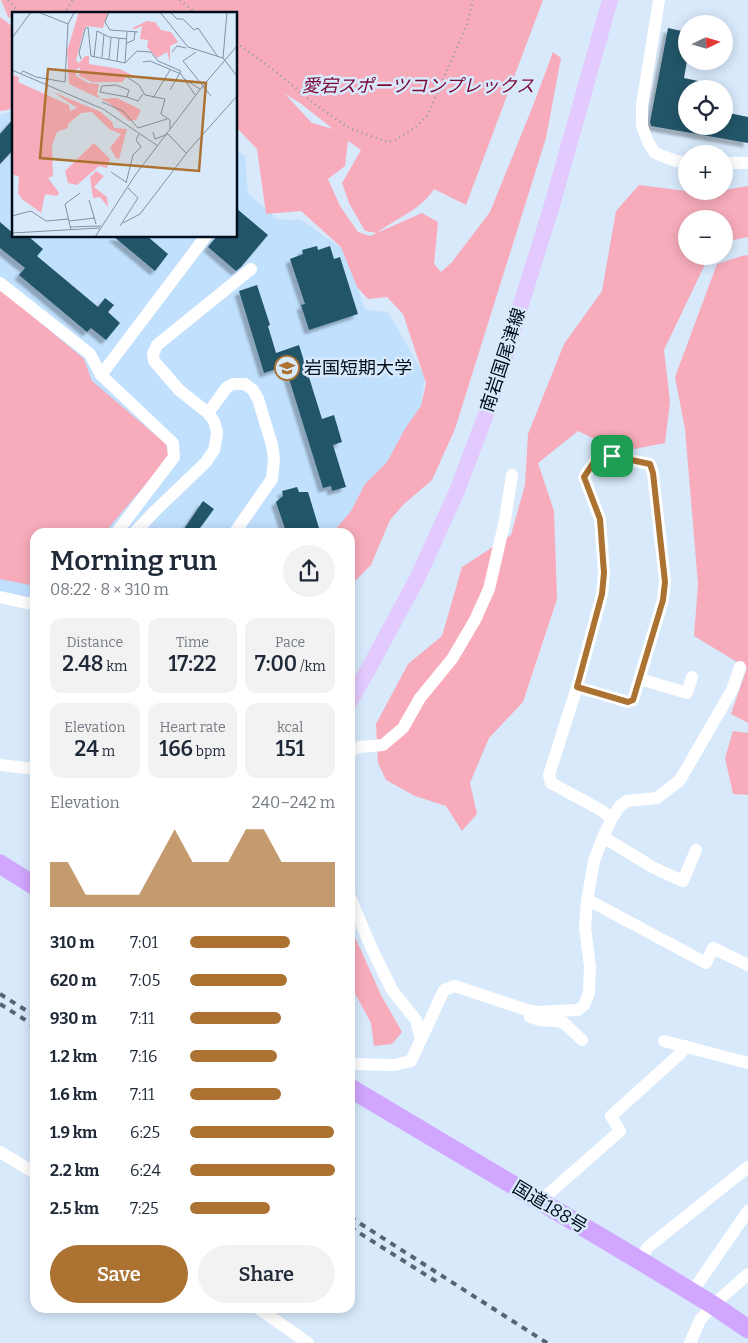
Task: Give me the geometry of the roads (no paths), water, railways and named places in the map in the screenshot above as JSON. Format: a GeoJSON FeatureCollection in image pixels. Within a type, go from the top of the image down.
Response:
{"type":"FeatureCollection","features":[{"type":"Feature","properties":{"kind":"highway"},"geometry":{"type":"LineString","coordinates":[[0,864],[30,883]]}},
{"type":"Feature","properties":{"kind":"highway","name":"国道188号"},"geometry":{"type":"LineString","coordinates":[[355,1091],[692,1292],[748,1329]]}},
{"type":"Feature","properties":{"kind":"main road","name":"南岩国尾津線"},"geometry":{"type":"LineString","coordinates":[[355,692],[418,577],[457,491],[491,401],[552,205],[610,0]]}},
{"type":"Feature","properties":{"kind":"street"},"geometry":{"type":"LineString","coordinates":[[658,0],[642,105],[642,126],[648,142],[656,153],[678,160]]}},
{"type":"Feature","properties":{"kind":"street"},"geometry":{"type":"LineString","coordinates":[[733,163],[748,163]]}},
{"type":"Feature","properties":{"kind":"street"},"geometry":{"type":"LineString","coordinates":[[101,375],[204,238]]}},
{"type":"Feature","properties":{"kind":"street"},"geometry":{"type":"LineString","coordinates":[[139,528],[206,462],[214,450],[217,432],[214,421],[208,413],[179,390],[154,361],[153,354],[157,345],[251,269]]}},
{"type":"Feature","properties":{"kind":"street"},"geometry":{"type":"LineString","coordinates":[[0,282],[90,354],[101,375],[173,443],[174,457],[120,528]]}},
{"type":"Feature","properties":{"kind":"street"},"geometry":{"type":"LineString","coordinates":[[208,413],[227,387],[233,384],[245,384],[253,390],[258,398],[272,445],[274,459],[272,479],[239,528]]}},
{"type":"Feature","properties":{"kind":"street"},"geometry":{"type":"LineString","coordinates":[[577,687],[628,702],[633,700],[640,679],[663,600],[665,582],[653,473],[650,464],[612,456],[598,456],[584,477],[600,519],[604,573],[602,594],[577,687],[549,775],[551,783],[612,818]]}},
{"type":"Feature","properties":{"kind":"street"},"geometry":{"type":"LineString","coordinates":[[355,748],[383,744],[403,728],[420,698],[452,659],[475,620],[489,589],[505,520],[512,475]]}},
{"type":"Feature","properties":{"kind":"street"},"geometry":{"type":"LineString","coordinates":[[0,597],[30,603]]}},
{"type":"Feature","properties":{"kind":"street"},"geometry":{"type":"LineString","coordinates":[[355,1064],[394,1065],[411,1061],[444,990],[455,986],[537,1012],[578,1010],[584,1005],[589,993],[590,967],[585,928],[587,901],[594,862],[603,837],[620,806],[627,801],[657,798],[680,780],[732,690],[740,667]]}},
{"type":"Feature","properties":{"kind":"street"},"geometry":{"type":"LineString","coordinates":[[640,679],[687,693],[692,676]]}},
{"type":"Feature","properties":{"kind":"street"},"geometry":{"type":"LineString","coordinates":[[0,764],[30,768]]}},
{"type":"Feature","properties":{"kind":"street"},"geometry":{"type":"LineString","coordinates":[[603,837],[654,868],[683,881],[696,850]]}},
{"type":"Feature","properties":{"kind":"street"},"geometry":{"type":"LineString","coordinates":[[587,901],[706,963],[713,948],[748,965]]}},
{"type":"Feature","properties":{"kind":"street"},"geometry":{"type":"LineString","coordinates":[[355,909],[371,948],[392,990],[416,1020],[421,1040]]}},
{"type":"Feature","properties":{"kind":"street"},"geometry":{"type":"LineString","coordinates":[[524,1009],[529,1016],[564,1024],[582,1040]]}},
{"type":"Feature","properties":{"kind":"street"},"geometry":{"type":"LineString","coordinates":[[664,1041],[748,1063]]}},
{"type":"Feature","properties":{"kind":"street"},"geometry":{"type":"LineString","coordinates":[[541,1202],[620,1131],[611,1116],[681,1052],[685,1046]]}},
{"type":"Feature","properties":{"kind":"street"},"geometry":{"type":"LineString","coordinates":[[0,1152],[30,1171]]}},
{"type":"Feature","properties":{"kind":"street"},"geometry":{"type":"LineString","coordinates":[[639,1260],[648,1247],[748,1167]]}},
{"type":"Feature","properties":{"kind":"street"},"geometry":{"type":"LineString","coordinates":[[692,1292],[748,1211]]}},
{"type":"Feature","properties":{"kind":"street"},"geometry":{"type":"LineString","coordinates":[[690,1343],[700,1320],[712,1305],[748,1274]]}},
{"type":"Feature","properties":{"kind":"street"},"geometry":{"type":"LineString","coordinates":[[265,1313],[308,1343]]}},
{"type":"Feature","properties":{"kind":"railway"},"geometry":{"type":"LineString","coordinates":[[0,994],[30,1013]]}},
{"type":"Feature","properties":{"kind":"railway"},"geometry":{"type":"LineString","coordinates":[[0,1004],[30,1023]]}},
{"type":"Feature","properties":{"kind":"railway"},"geometry":{"type":"LineString","coordinates":[[355,1220],[547,1343]]}},
{"type":"Feature","properties":{"kind":"railway"},"geometry":{"type":"LineString","coordinates":[[355,1230],[437,1282]]}},
{"type":"Feature","properties":{"kind":"place","name":"岩国短期大学"},"geometry":{"type":"Point","coordinates":[287,368]}},
{"type":"Feature","properties":{"kind":"park label","name":"愛宕スポーツコンプレックス"},"geometry":{"type":"Point","coordinates":[418,86]}}]}
